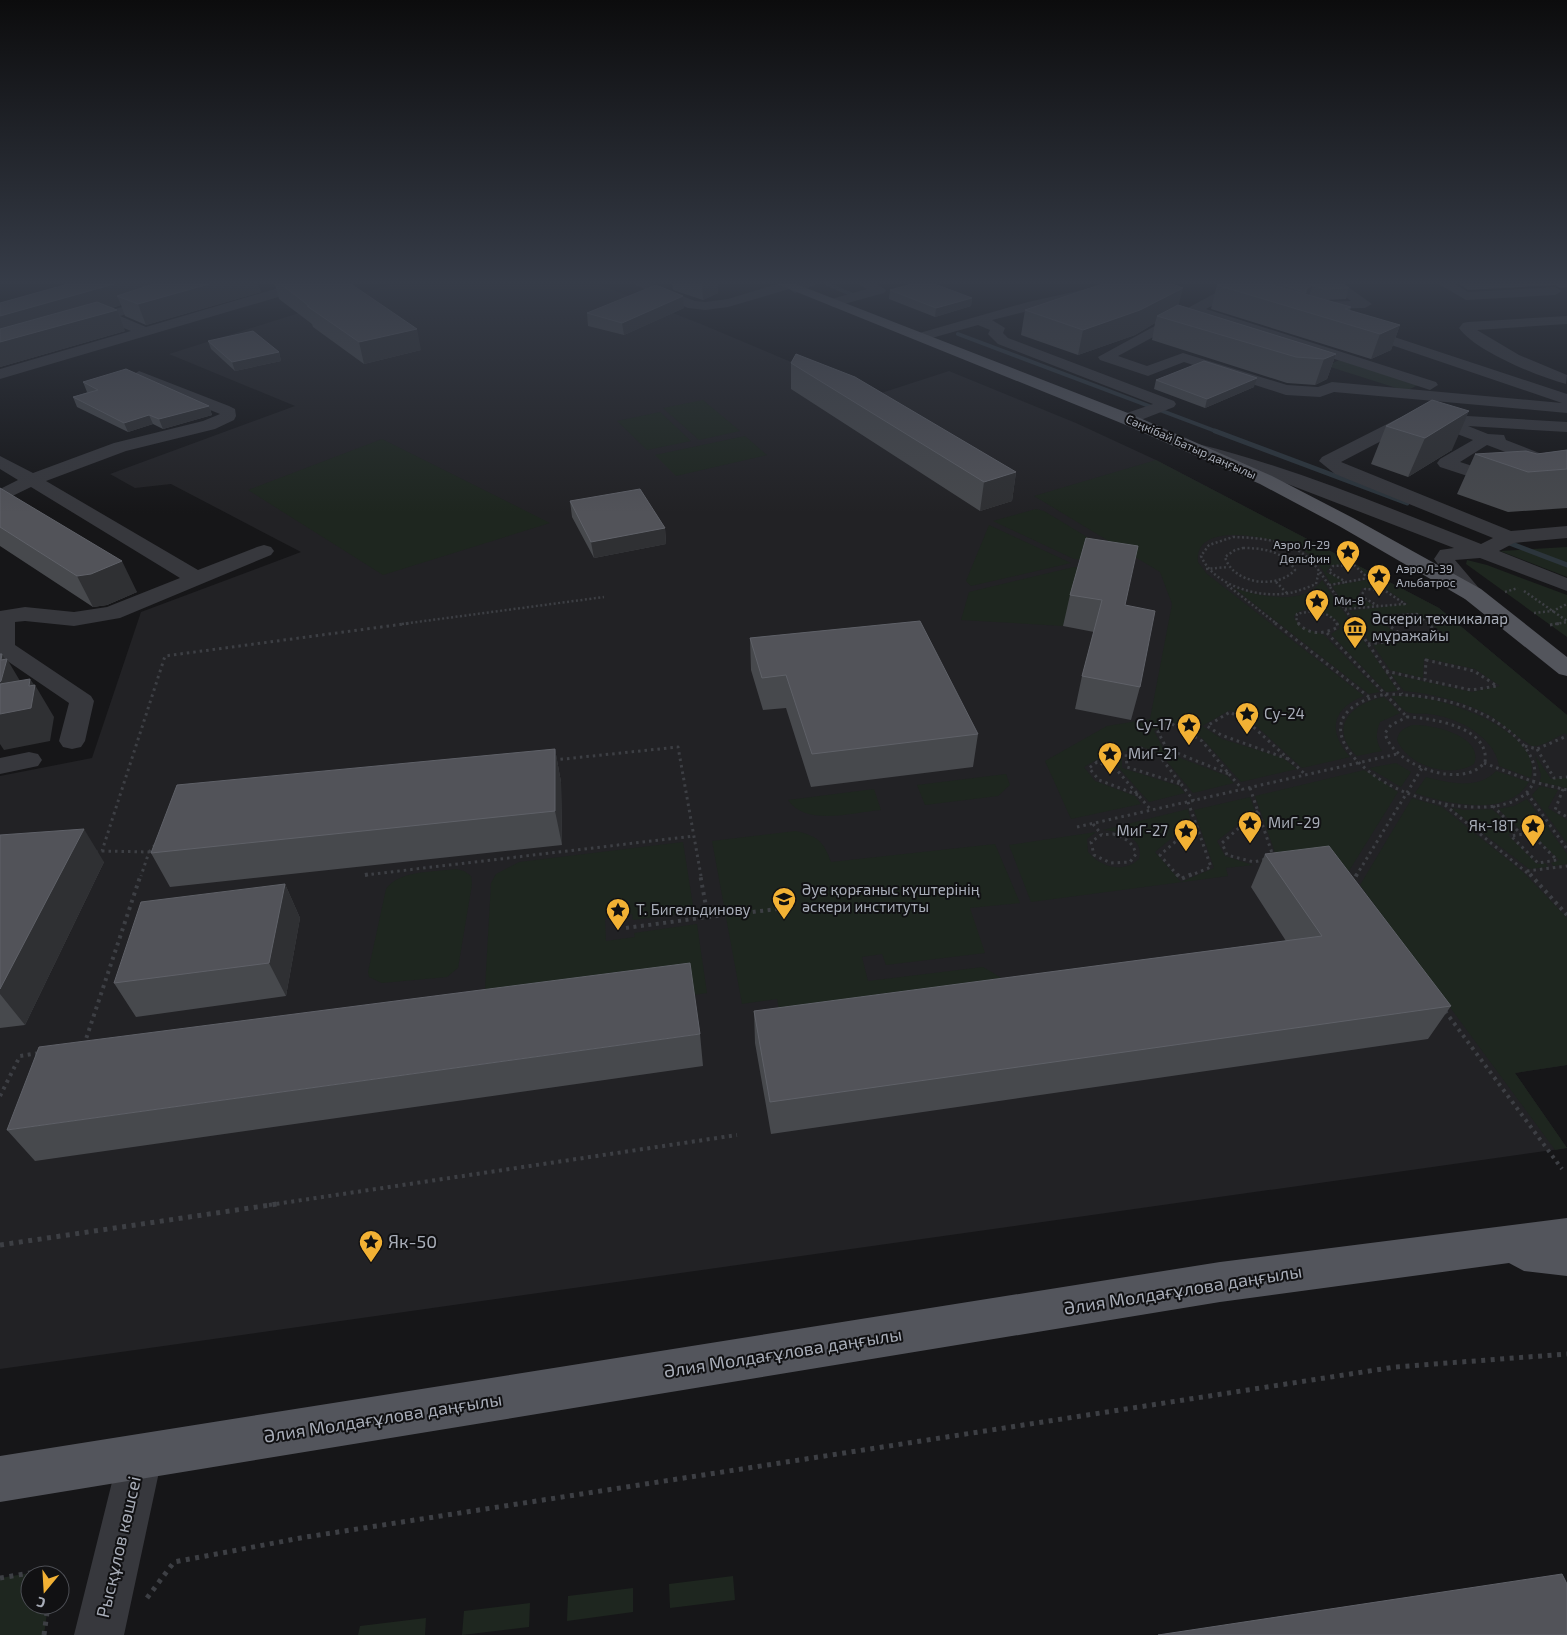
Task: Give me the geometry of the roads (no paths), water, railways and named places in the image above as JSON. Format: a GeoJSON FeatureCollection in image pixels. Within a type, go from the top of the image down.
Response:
{"type":"FeatureCollection","features":[{"type":"Feature","properties":{"kind":"main road","name":"Сәңкібай Батыр даңғылы"},"geometry":{"type":"LineString","coordinates":[[978,360],[1127,419],[1266,480],[1326,511],[1473,594],[1567,669]]}},
{"type":"Feature","properties":{"kind":"main road","name":"Әлия Молдағұлова даңғылы"},"geometry":{"type":"LineString","coordinates":[[0,1479],[140,1458],[1220,1282],[1567,1237]]}},
{"type":"Feature","properties":{"kind":"main road"},"geometry":{"type":"LineString","coordinates":[[1488,1247],[1567,1258]]}},
{"type":"Feature","properties":{"kind":"street"},"geometry":{"type":"LineString","coordinates":[[0,374],[47,360]]}},
{"type":"Feature","properties":{"kind":"street"},"geometry":{"type":"LineString","coordinates":[[1037,360],[1168,404],[1127,419]]}},
{"type":"Feature","properties":{"kind":"street"},"geometry":{"type":"LineString","coordinates":[[1011,374],[1044,360]]}},
{"type":"Feature","properties":{"kind":"street"},"geometry":{"type":"LineString","coordinates":[[1115,360],[1148,371],[1177,360]]}},
{"type":"Feature","properties":{"kind":"street"},"geometry":{"type":"LineString","coordinates":[[1190,360],[1286,390],[1320,392],[1332,387],[1567,408]]}},
{"type":"Feature","properties":{"kind":"street"},"geometry":{"type":"LineString","coordinates":[[1354,360],[1479,400]]}},
{"type":"Feature","properties":{"kind":"street"},"geometry":{"type":"LineString","coordinates":[[1451,360],[1567,399]]}},
{"type":"Feature","properties":{"kind":"street"},"geometry":{"type":"LineString","coordinates":[[1520,360],[1552,376],[1567,379]]}},
{"type":"Feature","properties":{"kind":"street"},"geometry":{"type":"LineString","coordinates":[[1328,373],[1364,384],[1368,390]]}},
{"type":"Feature","properties":{"kind":"street"},"geometry":{"type":"LineString","coordinates":[[0,496],[32,480],[120,448],[209,425],[228,416],[229,412],[223,409],[139,376]]}},
{"type":"Feature","properties":{"kind":"street"},"geometry":{"type":"LineString","coordinates":[[1434,419],[1567,470]]}},
{"type":"Feature","properties":{"kind":"street"},"geometry":{"type":"LineString","coordinates":[[1567,427],[1434,419],[1405,422],[1328,461],[1341,470],[1423,512],[1498,542],[1567,585]]}},
{"type":"Feature","properties":{"kind":"street"},"geometry":{"type":"LineString","coordinates":[[1517,486],[1446,463],[1486,439],[1567,436]]}},
{"type":"Feature","properties":{"kind":"street"},"geometry":{"type":"LineString","coordinates":[[1189,446],[1423,512],[1498,542]]}},
{"type":"Feature","properties":{"kind":"street"},"geometry":{"type":"LineString","coordinates":[[0,461],[196,578]]}},
{"type":"Feature","properties":{"kind":"street"},"geometry":{"type":"LineString","coordinates":[[1547,483],[1567,481]]}},
{"type":"Feature","properties":{"kind":"street"},"geometry":{"type":"LineString","coordinates":[[1326,511],[1498,542]]}},
{"type":"Feature","properties":{"kind":"street"},"geometry":{"type":"LineString","coordinates":[[1473,594],[1449,568],[1444,559],[1447,554],[1498,542],[1567,532]]}},
{"type":"Feature","properties":{"kind":"street"},"geometry":{"type":"LineString","coordinates":[[72,741],[82,701],[4,648],[2,618],[25,614],[74,619],[112,613],[264,551]]}},
{"type":"Feature","properties":{"kind":"street"},"geometry":{"type":"LineString","coordinates":[[0,766],[28,760]]}},
{"type":"Feature","properties":{"kind":"street","name":"Рысқұлов көшсеі"},"geometry":{"type":"LineString","coordinates":[[99,1635],[140,1458]]}},
{"type":"Feature","properties":{"kind":"waterway"},"geometry":{"type":"LineString","coordinates":[[1028,360],[1218,432]]}},
{"type":"Feature","properties":{"kind":"waterway"},"geometry":{"type":"LineString","coordinates":[[1215,431],[1407,503]]}},
{"type":"Feature","properties":{"kind":"waterway"},"geometry":{"type":"LineString","coordinates":[[1504,541],[1567,565]]}},
{"type":"Feature","properties":{"kind":"place","name":"Аэро Л-29 Дельфин"},"geometry":{"type":"Point","coordinates":[1348,573]}},
{"type":"Feature","properties":{"kind":"place","name":"Аэро Л-39 Альбатрос"},"geometry":{"type":"Point","coordinates":[1379,597]}},
{"type":"Feature","properties":{"kind":"place","name":"Ми-8"},"geometry":{"type":"Point","coordinates":[1317,622]}},
{"type":"Feature","properties":{"kind":"place","name":"Әскери техникалар мұражайы"},"geometry":{"type":"Point","coordinates":[1355,649]}},
{"type":"Feature","properties":{"kind":"place","name":"Су-24"},"geometry":{"type":"Point","coordinates":[1247,735]}},
{"type":"Feature","properties":{"kind":"place","name":"Су-17"},"geometry":{"type":"Point","coordinates":[1189,746]}},
{"type":"Feature","properties":{"kind":"place","name":"МиГ-21"},"geometry":{"type":"Point","coordinates":[1110,775]}},
{"type":"Feature","properties":{"kind":"place","name":"МиГ-29"},"geometry":{"type":"Point","coordinates":[1250,844]}},
{"type":"Feature","properties":{"kind":"place","name":"Як-18Т"},"geometry":{"type":"Point","coordinates":[1533,847]}},
{"type":"Feature","properties":{"kind":"place","name":"МиГ-27"},"geometry":{"type":"Point","coordinates":[1186,852]}},
{"type":"Feature","properties":{"kind":"place","name":"Әуе қорғаныс күштерінің әскери институты"},"geometry":{"type":"Point","coordinates":[784,920]}},
{"type":"Feature","properties":{"kind":"place","name":"Т. Бигельдинову"},"geometry":{"type":"Point","coordinates":[618,931]}},
{"type":"Feature","properties":{"kind":"place","name":"Як-50"},"geometry":{"type":"Point","coordinates":[371,1263]}}]}
